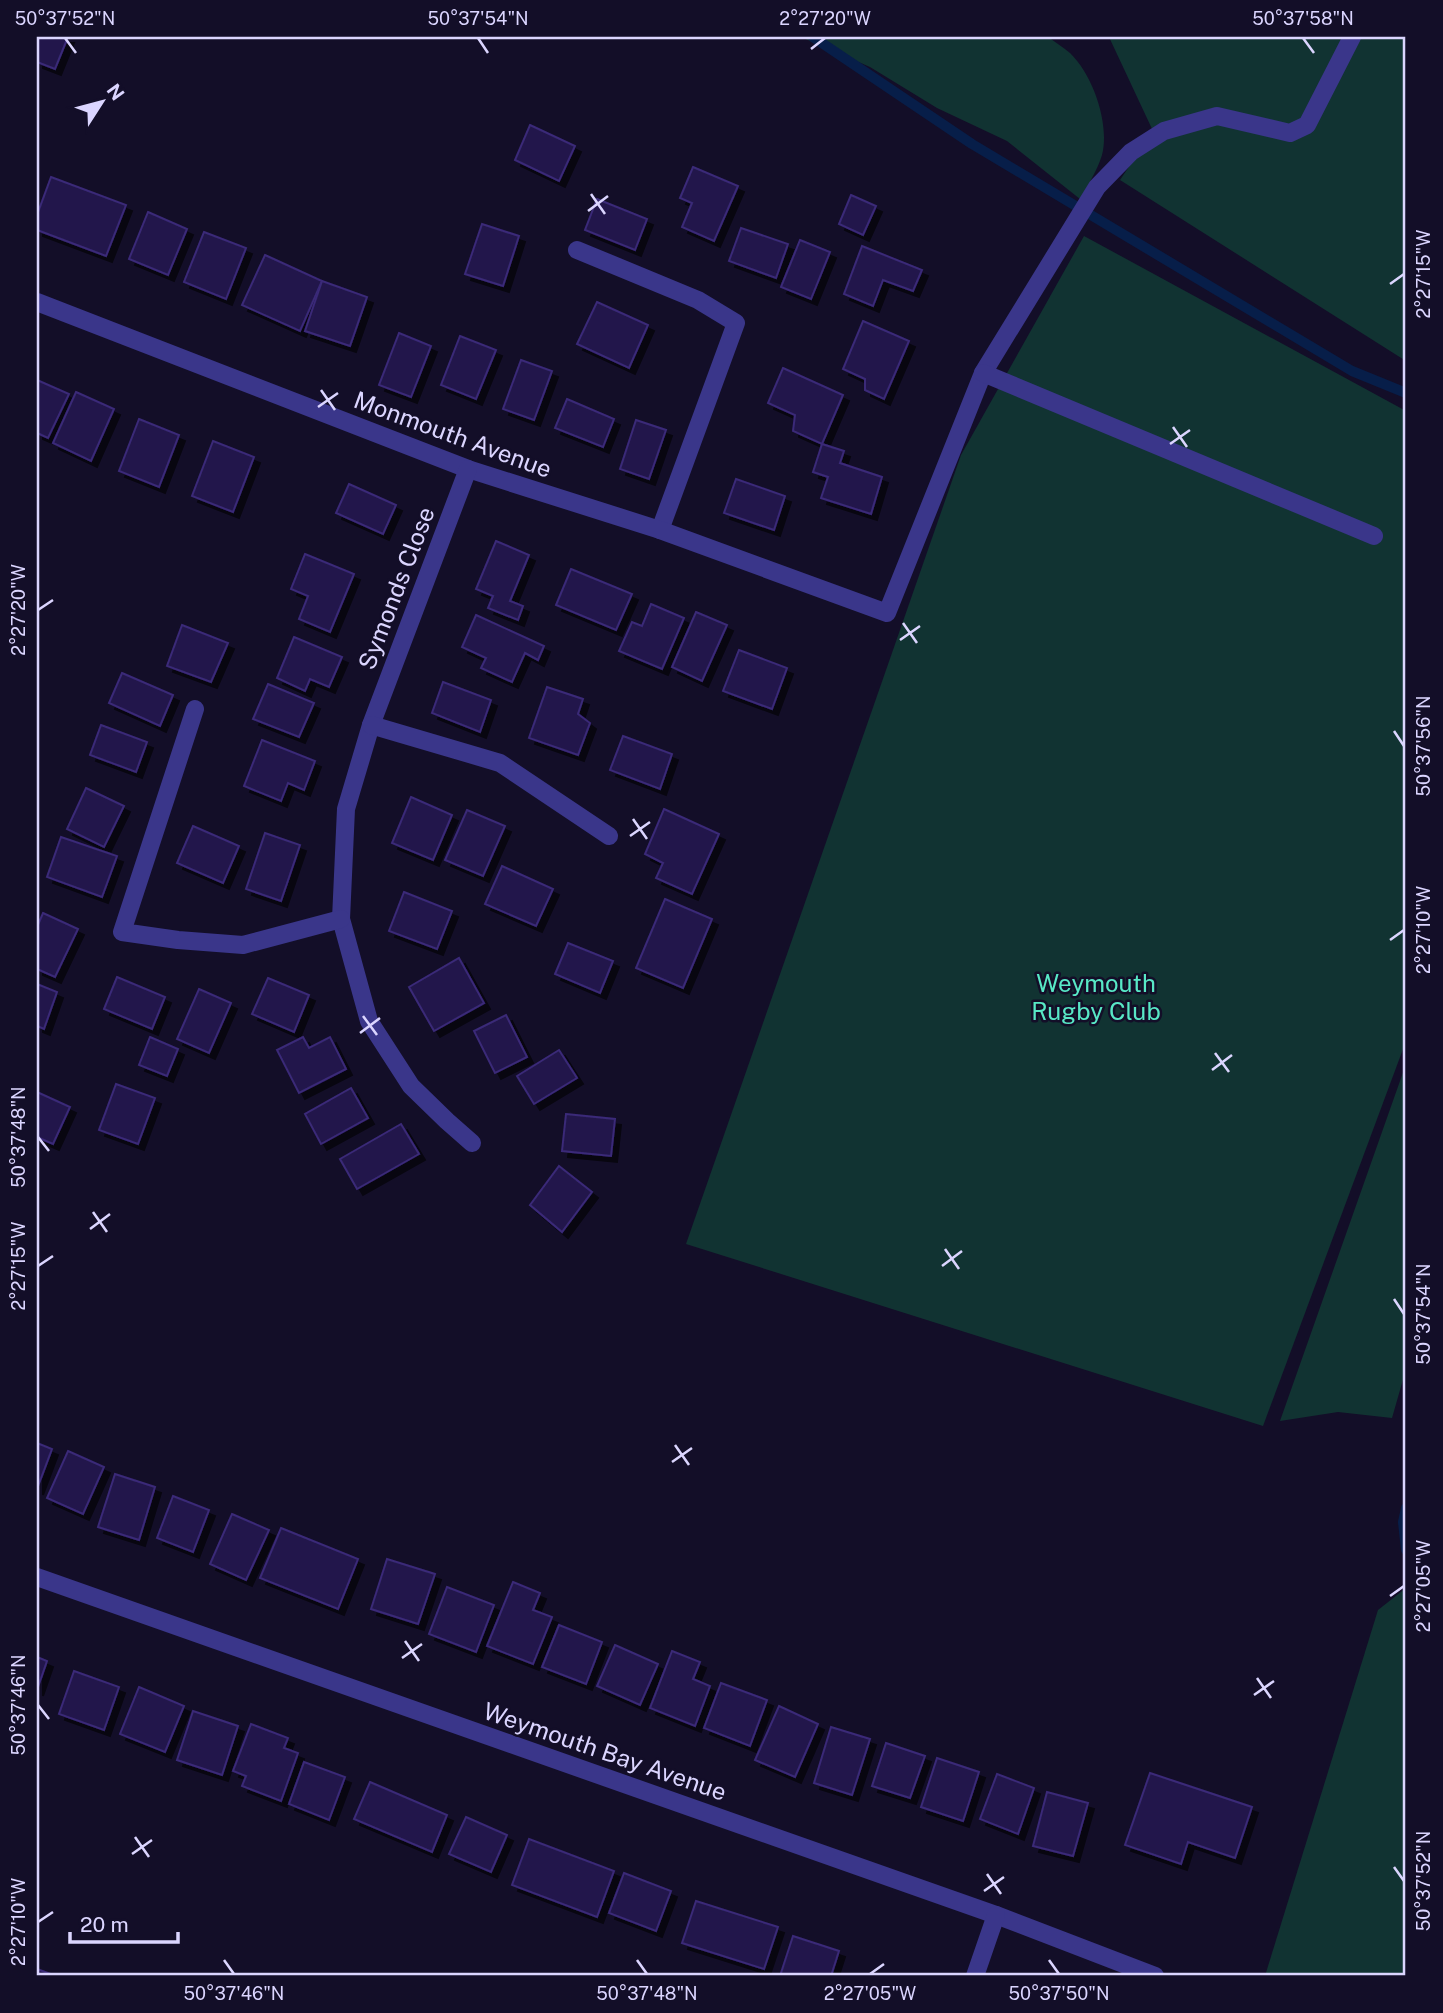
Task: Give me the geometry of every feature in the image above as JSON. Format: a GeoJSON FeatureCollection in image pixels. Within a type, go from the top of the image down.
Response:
{"type":"FeatureCollection","features":[{"type":"Feature","properties":{"kind":"street"},"geometry":{"type":"LineString","coordinates":[[1352,37],[1307,125],[1290,133],[1217,116],[1164,131],[1131,152],[1097,187],[983,373],[1374,536]]}},
{"type":"Feature","properties":{"kind":"street"},"geometry":{"type":"LineString","coordinates":[[577,250],[698,300],[736,323],[660,530]]}},
{"type":"Feature","properties":{"kind":"street","name":"Monmouth Avenue"},"geometry":{"type":"LineString","coordinates":[[37,302],[468,469],[660,530],[887,612],[983,373]]}},
{"type":"Feature","properties":{"kind":"street","name":"Symonds Close"},"geometry":{"type":"LineString","coordinates":[[468,469],[371,725],[346,809],[341,919],[369,1021],[411,1086],[472,1143]]}},
{"type":"Feature","properties":{"kind":"street"},"geometry":{"type":"LineString","coordinates":[[195,709],[122,932],[243,945],[341,919]]}},
{"type":"Feature","properties":{"kind":"street"},"geometry":{"type":"LineString","coordinates":[[371,725],[500,763],[609,836]]}},
{"type":"Feature","properties":{"kind":"street","name":"Weymouth Bay Avenue"},"geometry":{"type":"LineString","coordinates":[[37,1577],[996,1915],[1155,1976]]}},
{"type":"Feature","properties":{"kind":"street"},"geometry":{"type":"LineString","coordinates":[[975,1976],[996,1915]]}},
{"type":"Feature","properties":{"kind":"green space"},"geometry":{"type":"Polygon","coordinates":[[[801,37],[1048,37],[1078,62],[1098,101],[1104,143],[1098,167],[1080,199],[1007,141],[937,108],[870,67],[801,37]]]}},
{"type":"Feature","properties":{"kind":"green space"},"geometry":{"type":"Polygon","coordinates":[[[1109,37],[1406,37],[1406,361],[1120,180],[1153,131],[1109,37]]]}},
{"type":"Feature","properties":{"kind":"green space","name":"Weymouth Rugby Club"},"geometry":{"type":"Polygon","coordinates":[[[1084,236],[1406,411],[1406,1041],[1263,1426],[686,1244],[961,455],[1084,236]]]}},
{"type":"Feature","properties":{"kind":"green space"},"geometry":{"type":"Polygon","coordinates":[[[1406,1064],[1406,1369],[1392,1418],[1338,1412],[1280,1421],[1406,1064]]]}},
{"type":"Feature","properties":{"kind":"green space"},"geometry":{"type":"Polygon","coordinates":[[[1406,1588],[1406,1976],[1265,1976],[1378,1610],[1406,1588]]]}},
{"type":"Feature","properties":{"kind":"building"},"geometry":{"type":"Polygon","coordinates":[[[37,37],[68,37],[55,69],[37,62],[37,37]]]}},
{"type":"Feature","properties":{"kind":"building"},"geometry":{"type":"Polygon","coordinates":[[[530,125],[575,146],[559,181],[515,160],[530,125]]]}},
{"type":"Feature","properties":{"kind":"building"},"geometry":{"type":"Polygon","coordinates":[[[693,167],[738,186],[714,241],[682,227],[692,203],[680,198],[693,167]]]}},
{"type":"Feature","properties":{"kind":"building"},"geometry":{"type":"Polygon","coordinates":[[[51,177],[126,205],[106,256],[37,230],[37,215],[51,177]]]}},
{"type":"Feature","properties":{"kind":"building"},"geometry":{"type":"Polygon","coordinates":[[[851,195],[876,206],[863,235],[839,224],[851,195]]]}},
{"type":"Feature","properties":{"kind":"building"},"geometry":{"type":"Polygon","coordinates":[[[597,199],[647,219],[635,250],[585,230],[597,199]]]}},
{"type":"Feature","properties":{"kind":"building"},"geometry":{"type":"Polygon","coordinates":[[[148,212],[187,229],[168,275],[129,259],[148,212]]]}},
{"type":"Feature","properties":{"kind":"building"},"geometry":{"type":"Polygon","coordinates":[[[482,224],[519,236],[503,286],[465,274],[482,224]]]}},
{"type":"Feature","properties":{"kind":"building"},"geometry":{"type":"Polygon","coordinates":[[[741,228],[788,244],[776,278],[729,261],[741,228]]]}},
{"type":"Feature","properties":{"kind":"building"},"geometry":{"type":"Polygon","coordinates":[[[204,232],[246,248],[226,299],[184,282],[204,232]]]}},
{"type":"Feature","properties":{"kind":"building"},"geometry":{"type":"Polygon","coordinates":[[[800,240],[830,252],[811,299],[781,287],[800,240]]]}},
{"type":"Feature","properties":{"kind":"building"},"geometry":{"type":"Polygon","coordinates":[[[862,246],[922,270],[913,291],[883,280],[873,306],[844,294],[862,246]]]}},
{"type":"Feature","properties":{"kind":"building"},"geometry":{"type":"Polygon","coordinates":[[[265,255],[322,281],[300,331],[242,305],[265,255]]]}},
{"type":"Feature","properties":{"kind":"building"},"geometry":{"type":"Polygon","coordinates":[[[322,281],[367,297],[350,346],[305,331],[322,281]]]}},
{"type":"Feature","properties":{"kind":"building"},"geometry":{"type":"Polygon","coordinates":[[[597,302],[648,325],[629,368],[577,344],[597,302]]]}},
{"type":"Feature","properties":{"kind":"building"},"geometry":{"type":"Polygon","coordinates":[[[863,321],[909,341],[884,399],[865,390],[865,379],[843,369],[863,321]]]}},
{"type":"Feature","properties":{"kind":"building"},"geometry":{"type":"Polygon","coordinates":[[[399,333],[431,346],[411,397],[379,385],[399,333]]]}},
{"type":"Feature","properties":{"kind":"building"},"geometry":{"type":"Polygon","coordinates":[[[460,336],[496,350],[476,399],[441,385],[460,336]]]}},
{"type":"Feature","properties":{"kind":"building"},"geometry":{"type":"Polygon","coordinates":[[[521,360],[552,371],[534,420],[503,409],[521,360]]]}},
{"type":"Feature","properties":{"kind":"building"},"geometry":{"type":"Polygon","coordinates":[[[783,368],[843,395],[822,444],[793,431],[795,415],[768,403],[783,368]]]}},
{"type":"Feature","properties":{"kind":"building"},"geometry":{"type":"Polygon","coordinates":[[[37,380],[69,394],[48,438],[37,433],[37,380]]]}},
{"type":"Feature","properties":{"kind":"building"},"geometry":{"type":"Polygon","coordinates":[[[76,392],[114,409],[91,461],[53,443],[76,392]]]}},
{"type":"Feature","properties":{"kind":"building"},"geometry":{"type":"Polygon","coordinates":[[[567,399],[614,419],[603,447],[555,428],[567,399]]]}},
{"type":"Feature","properties":{"kind":"building"},"geometry":{"type":"Polygon","coordinates":[[[139,419],[179,435],[159,487],[119,471],[139,419]]]}},
{"type":"Feature","properties":{"kind":"building"},"geometry":{"type":"Polygon","coordinates":[[[636,420],[666,430],[649,479],[620,469],[636,420]]]}},
{"type":"Feature","properties":{"kind":"building"},"geometry":{"type":"Polygon","coordinates":[[[213,441],[254,457],[233,512],[192,496],[213,441]]]}},
{"type":"Feature","properties":{"kind":"building"},"geometry":{"type":"Polygon","coordinates":[[[822,444],[844,451],[840,463],[882,477],[871,514],[821,498],[828,477],[813,472],[822,444]]]}},
{"type":"Feature","properties":{"kind":"building"},"geometry":{"type":"Polygon","coordinates":[[[736,479],[785,496],[774,530],[724,513],[736,479]]]}},
{"type":"Feature","properties":{"kind":"building"},"geometry":{"type":"Polygon","coordinates":[[[349,484],[396,505],[383,534],[336,513],[349,484]]]}},
{"type":"Feature","properties":{"kind":"building"},"geometry":{"type":"Polygon","coordinates":[[[496,541],[529,555],[510,601],[523,606],[518,620],[488,608],[493,596],[476,589],[496,541]]]}},
{"type":"Feature","properties":{"kind":"building"},"geometry":{"type":"Polygon","coordinates":[[[305,554],[354,574],[330,632],[299,619],[308,596],[291,589],[305,554]]]}},
{"type":"Feature","properties":{"kind":"building"},"geometry":{"type":"Polygon","coordinates":[[[571,569],[632,594],[616,630],[556,605],[571,569]]]}},
{"type":"Feature","properties":{"kind":"building"},"geometry":{"type":"Polygon","coordinates":[[[651,604],[684,618],[662,669],[619,651],[632,622],[642,626],[651,604]]]}},
{"type":"Feature","properties":{"kind":"building"},"geometry":{"type":"Polygon","coordinates":[[[696,612],[727,625],[702,681],[672,667],[696,612]]]}},
{"type":"Feature","properties":{"kind":"building"},"geometry":{"type":"Polygon","coordinates":[[[476,615],[544,646],[538,660],[525,653],[512,682],[481,668],[486,658],[462,647],[476,615]]]}},
{"type":"Feature","properties":{"kind":"building"},"geometry":{"type":"Polygon","coordinates":[[[182,625],[228,643],[211,682],[167,666],[182,625]]]}},
{"type":"Feature","properties":{"kind":"building"},"geometry":{"type":"Polygon","coordinates":[[[294,637],[342,657],[329,687],[310,679],[305,691],[277,678],[294,637]]]}},
{"type":"Feature","properties":{"kind":"building"},"geometry":{"type":"Polygon","coordinates":[[[739,650],[787,668],[772,709],[723,691],[739,650]]]}},
{"type":"Feature","properties":{"kind":"building"},"geometry":{"type":"Polygon","coordinates":[[[122,673],[173,695],[160,726],[109,703],[122,673]]]}},
{"type":"Feature","properties":{"kind":"building"},"geometry":{"type":"Polygon","coordinates":[[[443,682],[491,700],[480,732],[432,713],[443,682]]]}},
{"type":"Feature","properties":{"kind":"building"},"geometry":{"type":"Polygon","coordinates":[[[268,684],[314,703],[299,737],[253,719],[268,684]]]}},
{"type":"Feature","properties":{"kind":"building"},"geometry":{"type":"Polygon","coordinates":[[[547,687],[583,699],[578,714],[590,723],[578,755],[529,738],[547,687]]]}},
{"type":"Feature","properties":{"kind":"building"},"geometry":{"type":"Polygon","coordinates":[[[101,725],[147,742],[136,772],[90,755],[101,725]]]}},
{"type":"Feature","properties":{"kind":"building"},"geometry":{"type":"Polygon","coordinates":[[[623,736],[672,754],[660,789],[610,770],[623,736]]]}},
{"type":"Feature","properties":{"kind":"building"},"geometry":{"type":"Polygon","coordinates":[[[262,740],[315,761],[304,790],[288,783],[281,801],[244,786],[262,740]]]}},
{"type":"Feature","properties":{"kind":"building"},"geometry":{"type":"Polygon","coordinates":[[[86,788],[124,806],[104,847],[67,829],[86,788]]]}},
{"type":"Feature","properties":{"kind":"building"},"geometry":{"type":"Polygon","coordinates":[[[411,797],[452,815],[433,860],[392,843],[411,797]]]}},
{"type":"Feature","properties":{"kind":"building"},"geometry":{"type":"Polygon","coordinates":[[[664,809],[719,834],[692,894],[656,878],[663,863],[645,854],[664,809]]]}},
{"type":"Feature","properties":{"kind":"building"},"geometry":{"type":"Polygon","coordinates":[[[467,810],[505,826],[483,876],[445,860],[467,810]]]}},
{"type":"Feature","properties":{"kind":"building"},"geometry":{"type":"Polygon","coordinates":[[[193,826],[239,846],[223,883],[177,863],[193,826]]]}},
{"type":"Feature","properties":{"kind":"building"},"geometry":{"type":"Polygon","coordinates":[[[265,833],[300,845],[281,901],[246,889],[265,833]]]}},
{"type":"Feature","properties":{"kind":"building"},"geometry":{"type":"Polygon","coordinates":[[[61,837],[117,856],[102,897],[47,877],[61,837]]]}},
{"type":"Feature","properties":{"kind":"building"},"geometry":{"type":"Polygon","coordinates":[[[502,866],[553,889],[536,926],[485,904],[502,866]]]}},
{"type":"Feature","properties":{"kind":"building"},"geometry":{"type":"Polygon","coordinates":[[[404,892],[452,911],[437,949],[389,931],[404,892]]]}},
{"type":"Feature","properties":{"kind":"building"},"geometry":{"type":"Polygon","coordinates":[[[665,899],[712,919],[683,988],[636,968],[665,899]]]}},
{"type":"Feature","properties":{"kind":"building"},"geometry":{"type":"Polygon","coordinates":[[[43,913],[78,929],[55,977],[37,969],[37,927],[43,913]]]}},
{"type":"Feature","properties":{"kind":"building"},"geometry":{"type":"Polygon","coordinates":[[[568,943],[613,961],[600,993],[555,974],[568,943]]]}},
{"type":"Feature","properties":{"kind":"building"},"geometry":{"type":"Polygon","coordinates":[[[459,958],[484,1003],[434,1031],[409,987],[459,958]]]}},
{"type":"Feature","properties":{"kind":"building"},"geometry":{"type":"Polygon","coordinates":[[[117,977],[165,997],[152,1029],[104,1009],[117,977]]]}},
{"type":"Feature","properties":{"kind":"building"},"geometry":{"type":"Polygon","coordinates":[[[268,978],[309,995],[294,1032],[252,1014],[268,978]]]}},
{"type":"Feature","properties":{"kind":"building"},"geometry":{"type":"Polygon","coordinates":[[[37,984],[57,992],[44,1029],[37,1026],[37,984]]]}},
{"type":"Feature","properties":{"kind":"building"},"geometry":{"type":"Polygon","coordinates":[[[199,989],[231,1003],[209,1053],[177,1039],[199,989]]]}},
{"type":"Feature","properties":{"kind":"building"},"geometry":{"type":"Polygon","coordinates":[[[506,1015],[527,1057],[495,1073],[474,1031],[506,1015]]]}},
{"type":"Feature","properties":{"kind":"building"},"geometry":{"type":"Polygon","coordinates":[[[150,1037],[178,1049],[167,1076],[139,1065],[150,1037]]]}},
{"type":"Feature","properties":{"kind":"building"},"geometry":{"type":"Polygon","coordinates":[[[303,1037],[309,1048],[330,1037],[346,1069],[299,1093],[277,1050],[303,1037]]]}},
{"type":"Feature","properties":{"kind":"building"},"geometry":{"type":"Polygon","coordinates":[[[559,1050],[577,1078],[534,1104],[517,1076],[559,1050]]]}},
{"type":"Feature","properties":{"kind":"building"},"geometry":{"type":"Polygon","coordinates":[[[116,1084],[155,1098],[138,1144],[99,1130],[116,1084]]]}},
{"type":"Feature","properties":{"kind":"building"},"geometry":{"type":"Polygon","coordinates":[[[351,1088],[368,1118],[321,1144],[305,1114],[351,1088]]]}},
{"type":"Feature","properties":{"kind":"building"},"geometry":{"type":"Polygon","coordinates":[[[37,1092],[70,1107],[53,1144],[37,1137],[37,1092]]]}},
{"type":"Feature","properties":{"kind":"building"},"geometry":{"type":"Polygon","coordinates":[[[566,1114],[615,1119],[611,1156],[562,1151],[566,1114]]]}},
{"type":"Feature","properties":{"kind":"building"},"geometry":{"type":"Polygon","coordinates":[[[401,1124],[419,1154],[357,1189],[340,1159],[401,1124]]]}},
{"type":"Feature","properties":{"kind":"building"},"geometry":{"type":"Polygon","coordinates":[[[559,1166],[592,1192],[562,1232],[530,1205],[559,1166]]]}},
{"type":"Feature","properties":{"kind":"building"},"geometry":{"type":"Polygon","coordinates":[[[37,1443],[52,1449],[37,1489],[37,1443]]]}},
{"type":"Feature","properties":{"kind":"building"},"geometry":{"type":"Polygon","coordinates":[[[68,1451],[104,1467],[83,1514],[47,1498],[68,1451]]]}},
{"type":"Feature","properties":{"kind":"building"},"geometry":{"type":"Polygon","coordinates":[[[115,1474],[155,1487],[139,1540],[98,1527],[115,1474]]]}},
{"type":"Feature","properties":{"kind":"building"},"geometry":{"type":"Polygon","coordinates":[[[173,1496],[209,1510],[193,1552],[157,1538],[173,1496]]]}},
{"type":"Feature","properties":{"kind":"building"},"geometry":{"type":"Polygon","coordinates":[[[232,1514],[269,1530],[246,1580],[210,1564],[232,1514]]]}},
{"type":"Feature","properties":{"kind":"building"},"geometry":{"type":"Polygon","coordinates":[[[281,1528],[358,1559],[338,1609],[260,1578],[281,1528]]]}},
{"type":"Feature","properties":{"kind":"building"},"geometry":{"type":"Polygon","coordinates":[[[387,1559],[435,1574],[418,1624],[371,1609],[387,1559]]]}},
{"type":"Feature","properties":{"kind":"building"},"geometry":{"type":"Polygon","coordinates":[[[513,1582],[540,1593],[533,1610],[552,1617],[533,1664],[487,1646],[513,1582]]]}},
{"type":"Feature","properties":{"kind":"building"},"geometry":{"type":"Polygon","coordinates":[[[447,1587],[494,1605],[476,1652],[429,1634],[447,1587]]]}},
{"type":"Feature","properties":{"kind":"building"},"geometry":{"type":"Polygon","coordinates":[[[559,1625],[602,1642],[586,1684],[542,1667],[559,1625]]]}},
{"type":"Feature","properties":{"kind":"building"},"geometry":{"type":"Polygon","coordinates":[[[615,1645],[658,1664],[640,1705],[597,1686],[615,1645]]]}},
{"type":"Feature","properties":{"kind":"building"},"geometry":{"type":"Polygon","coordinates":[[[672,1651],[700,1662],[693,1679],[710,1686],[695,1726],[650,1708],[672,1651]]]}},
{"type":"Feature","properties":{"kind":"building"},"geometry":{"type":"Polygon","coordinates":[[[37,1657],[47,1661],[37,1690],[37,1657]]]}},
{"type":"Feature","properties":{"kind":"building"},"geometry":{"type":"Polygon","coordinates":[[[74,1671],[119,1687],[104,1730],[59,1714],[74,1671]]]}},
{"type":"Feature","properties":{"kind":"building"},"geometry":{"type":"Polygon","coordinates":[[[721,1683],[767,1700],[750,1746],[704,1728],[721,1683]]]}},
{"type":"Feature","properties":{"kind":"building"},"geometry":{"type":"Polygon","coordinates":[[[139,1687],[184,1706],[165,1752],[120,1734],[139,1687]]]}},
{"type":"Feature","properties":{"kind":"building"},"geometry":{"type":"Polygon","coordinates":[[[779,1706],[818,1724],[795,1777],[755,1760],[779,1706]]]}},
{"type":"Feature","properties":{"kind":"building"},"geometry":{"type":"Polygon","coordinates":[[[193,1711],[238,1726],[222,1775],[177,1760],[193,1711]]]}},
{"type":"Feature","properties":{"kind":"building"},"geometry":{"type":"Polygon","coordinates":[[[251,1724],[288,1738],[284,1748],[298,1753],[281,1801],[242,1786],[246,1776],[233,1771],[251,1724]]]}},
{"type":"Feature","properties":{"kind":"building"},"geometry":{"type":"Polygon","coordinates":[[[831,1727],[870,1739],[852,1795],[814,1783],[831,1727]]]}},
{"type":"Feature","properties":{"kind":"building"},"geometry":{"type":"Polygon","coordinates":[[[886,1743],[925,1756],[910,1798],[872,1786],[886,1743]]]}},
{"type":"Feature","properties":{"kind":"building"},"geometry":{"type":"Polygon","coordinates":[[[937,1758],[979,1772],[963,1821],[921,1807],[937,1758]]]}},
{"type":"Feature","properties":{"kind":"building"},"geometry":{"type":"Polygon","coordinates":[[[304,1762],[345,1777],[329,1820],[289,1804],[304,1762]]]}},
{"type":"Feature","properties":{"kind":"building"},"geometry":{"type":"Polygon","coordinates":[[[1150,1773],[1252,1807],[1235,1858],[1188,1842],[1181,1864],[1125,1845],[1150,1773]]]}},
{"type":"Feature","properties":{"kind":"building"},"geometry":{"type":"Polygon","coordinates":[[[997,1774],[1034,1788],[1018,1834],[980,1819],[997,1774]]]}},
{"type":"Feature","properties":{"kind":"building"},"geometry":{"type":"Polygon","coordinates":[[[370,1782],[447,1815],[432,1852],[354,1819],[370,1782]]]}},
{"type":"Feature","properties":{"kind":"building"},"geometry":{"type":"Polygon","coordinates":[[[1047,1792],[1088,1803],[1073,1856],[1033,1846],[1047,1792]]]}},
{"type":"Feature","properties":{"kind":"building"},"geometry":{"type":"Polygon","coordinates":[[[466,1817],[507,1835],[491,1872],[449,1854],[466,1817]]]}},
{"type":"Feature","properties":{"kind":"building"},"geometry":{"type":"Polygon","coordinates":[[[529,1839],[614,1871],[597,1917],[512,1885],[529,1839]]]}},
{"type":"Feature","properties":{"kind":"building"},"geometry":{"type":"Polygon","coordinates":[[[624,1873],[671,1891],[656,1931],[609,1913],[624,1873]]]}},
{"type":"Feature","properties":{"kind":"building"},"geometry":{"type":"Polygon","coordinates":[[[696,1901],[778,1927],[764,1969],[682,1943],[696,1901]]]}},
{"type":"Feature","properties":{"kind":"building"},"geometry":{"type":"Polygon","coordinates":[[[793,1936],[839,1951],[831,1976],[780,1976],[793,1936]]]}},
{"type":"Feature","properties":{"kind":"building"},"geometry":{"type":"Polygon","coordinates":[[[37,1969],[56,1976],[37,1976],[37,1969]]]}},
{"type":"Feature","properties":{"kind":"waterway"},"geometry":{"type":"LineString","coordinates":[[813,37],[972,144],[1352,371],[1406,393]]}},
{"type":"Feature","properties":{"kind":"waterway"},"geometry":{"type":"LineString","coordinates":[[1406,1508],[1403,1522],[1406,1550]]}}]}
